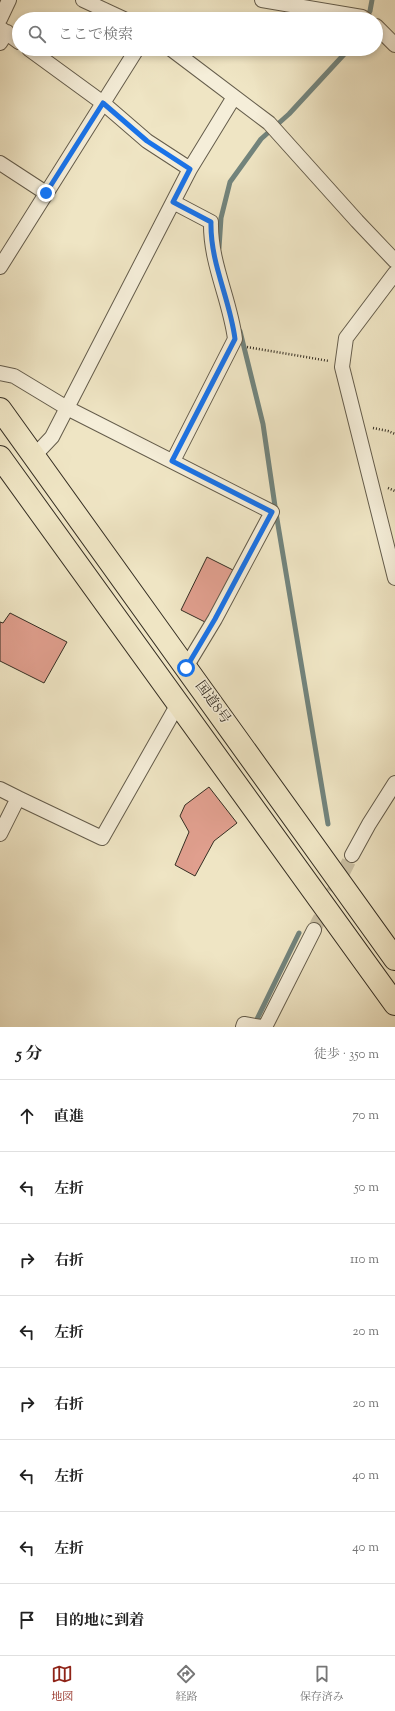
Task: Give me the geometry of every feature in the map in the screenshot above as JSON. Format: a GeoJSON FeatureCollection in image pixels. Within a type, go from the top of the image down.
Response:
{"type":"FeatureCollection","features":[{"type":"Feature","properties":{"kind":"highway","name":"国道8号"},"geometry":{"type":"LineString","coordinates":[[0,409],[395,959]]}},
{"type":"Feature","properties":{"kind":"highway","name":"国道8号"},"geometry":{"type":"LineString","coordinates":[[0,457],[395,1004]]}},
{"type":"Feature","properties":{"kind":"street"},"geometry":{"type":"LineString","coordinates":[[0,19],[9,0]]}},
{"type":"Feature","properties":{"kind":"street"},"geometry":{"type":"LineString","coordinates":[[83,0],[109,12]]}},
{"type":"Feature","properties":{"kind":"street"},"geometry":{"type":"LineString","coordinates":[[262,0],[329,12]]}},
{"type":"Feature","properties":{"kind":"street"},"geometry":{"type":"LineString","coordinates":[[383,33],[395,45]]}},
{"type":"Feature","properties":{"kind":"street"},"geometry":{"type":"LineString","coordinates":[[2,34],[12,39]]}},
{"type":"Feature","properties":{"kind":"street"},"geometry":{"type":"LineString","coordinates":[[39,56],[103,103],[147,141],[190,169]]}},
{"type":"Feature","properties":{"kind":"street"},"geometry":{"type":"LineString","coordinates":[[0,267],[133,56]]}},
{"type":"Feature","properties":{"kind":"street"},"geometry":{"type":"LineString","coordinates":[[180,56],[273,128],[395,261]]}},
{"type":"Feature","properties":{"kind":"street"},"geometry":{"type":"LineString","coordinates":[[34,456],[52,437],[190,169],[234,97]]}},
{"type":"Feature","properties":{"kind":"street"},"geometry":{"type":"LineString","coordinates":[[0,163],[46,193]]}},
{"type":"Feature","properties":{"kind":"street"},"geometry":{"type":"LineString","coordinates":[[172,461],[235,339],[233,322],[215,261],[211,236],[211,222],[173,202]]}},
{"type":"Feature","properties":{"kind":"street"},"geometry":{"type":"LineString","coordinates":[[395,273],[346,338],[342,367],[395,578]]}},
{"type":"Feature","properties":{"kind":"street"},"geometry":{"type":"LineString","coordinates":[[0,373],[14,376],[67,408],[272,512],[215,619],[186,668]]}},
{"type":"Feature","properties":{"kind":"street"},"geometry":{"type":"LineString","coordinates":[[0,789],[102,838],[178,704]]}},
{"type":"Feature","properties":{"kind":"street"},"geometry":{"type":"LineString","coordinates":[[352,855],[369,824],[395,783]]}},
{"type":"Feature","properties":{"kind":"street"},"geometry":{"type":"LineString","coordinates":[[0,834],[18,798]]}},
{"type":"Feature","properties":{"kind":"street"},"geometry":{"type":"LineString","coordinates":[[265,1027],[314,930]]}},
{"type":"Feature","properties":{"kind":"path"},"geometry":{"type":"LineString","coordinates":[[251,348],[307,356],[343,364]]}},
{"type":"Feature","properties":{"kind":"path"},"geometry":{"type":"LineString","coordinates":[[357,426],[388,431],[395,434]]}},
{"type":"Feature","properties":{"kind":"building"},"geometry":{"type":"Polygon","coordinates":[[[207,557],[235,571],[207,623],[181,610],[207,557]]]}},
{"type":"Feature","properties":{"kind":"building"},"geometry":{"type":"Polygon","coordinates":[[[10,613],[67,642],[44,683],[0,661],[0,622],[3,623],[10,613]]]}},
{"type":"Feature","properties":{"kind":"building"},"geometry":{"type":"Polygon","coordinates":[[[209,787],[237,823],[214,841],[195,876],[175,865],[189,832],[180,816],[185,805],[209,787]]]}},
{"type":"Feature","properties":{"kind":"waterway"},"geometry":{"type":"LineString","coordinates":[[369,12],[372,0]]}},
{"type":"Feature","properties":{"kind":"waterway"},"geometry":{"type":"LineString","coordinates":[[219,248],[221,218],[230,182],[261,139],[289,114],[343,56]]}},
{"type":"Feature","properties":{"kind":"waterway"},"geometry":{"type":"LineString","coordinates":[[240,331],[263,424],[276,513],[328,824]]}},
{"type":"Feature","properties":{"kind":"waterway"},"geometry":{"type":"LineString","coordinates":[[255,1024],[299,933]]}},
{"type":"Feature","properties":{"kind":"tunnel"},"geometry":{"type":"LineString","coordinates":[[314,930],[352,855]]}},
{"type":"Feature","properties":{"kind":"route"},"geometry":{"type":"LineString","coordinates":[[46,193],[103,103],[147,141],[190,169],[173,202],[211,222],[211,236],[215,261],[233,322],[235,339],[172,461],[272,512],[215,619],[186,668]]}}]}
